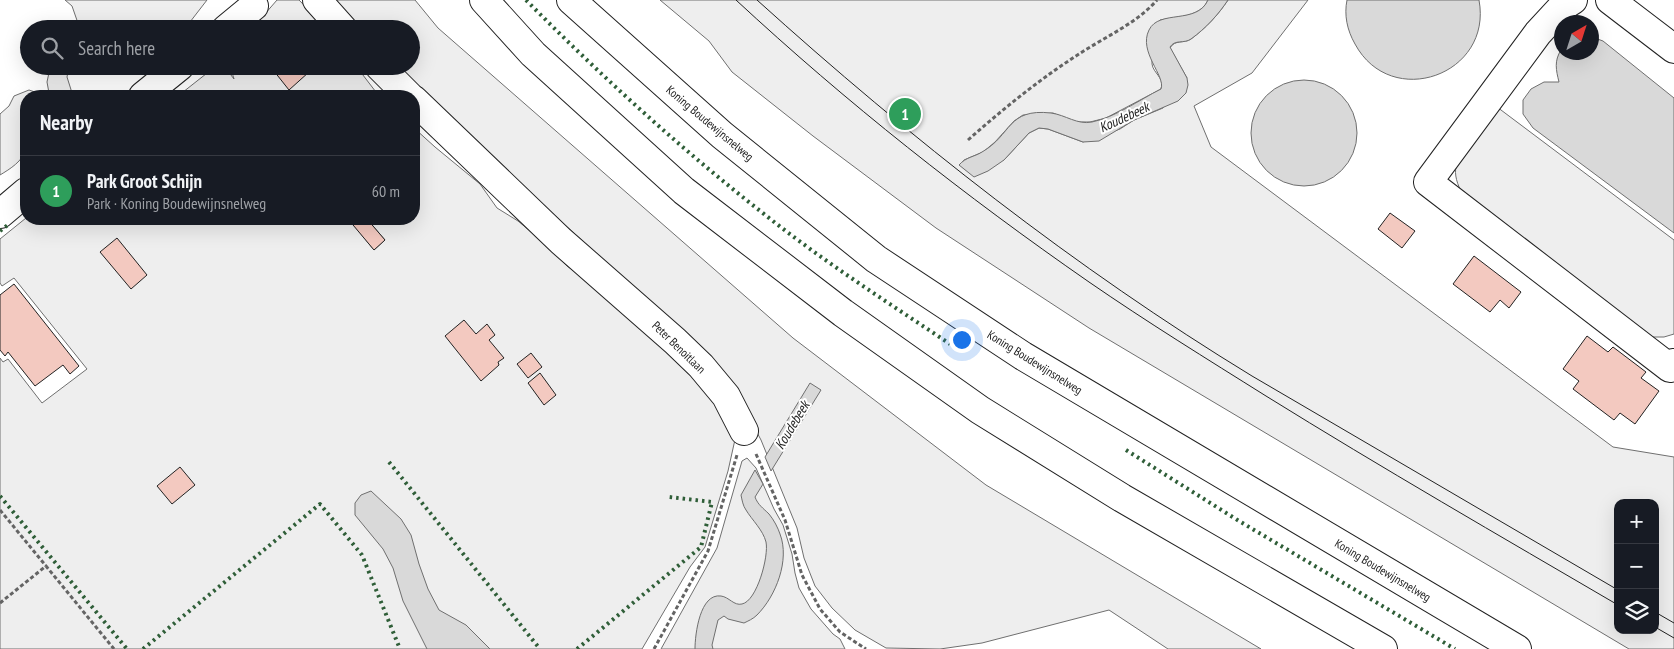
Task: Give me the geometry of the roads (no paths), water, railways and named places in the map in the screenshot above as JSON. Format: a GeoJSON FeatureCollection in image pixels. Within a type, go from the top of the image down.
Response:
{"type":"FeatureCollection","features":[{"type":"Feature","properties":{"kind":"main road"},"geometry":{"type":"LineString","coordinates":[[317,0],[335,20]]}},
{"type":"Feature","properties":{"kind":"main road"},"geometry":{"type":"LineString","coordinates":[[484,0],[533,54],[684,191],[843,313],[980,410],[1122,498],[1382,649]]}},
{"type":"Feature","properties":{"kind":"main road","name":"Koning Boudewijnsnelweg"},"geometry":{"type":"LineString","coordinates":[[571,0],[722,136],[876,259],[1032,361],[1517,649]]}},
{"type":"Feature","properties":{"kind":"main road"},"geometry":{"type":"LineString","coordinates":[[1573,0],[1562,7],[1538,33],[1428,182],[1673,368]]}},
{"type":"Feature","properties":{"kind":"main road"},"geometry":{"type":"LineString","coordinates":[[1610,0],[1674,49]]}},
{"type":"Feature","properties":{"kind":"main road"},"geometry":{"type":"LineString","coordinates":[[237,20],[254,6]]}},
{"type":"Feature","properties":{"kind":"main road"},"geometry":{"type":"LineString","coordinates":[[150,90],[169,75]]}},
{"type":"Feature","properties":{"kind":"main road"},"geometry":{"type":"LineString","coordinates":[[388,75],[404,90]]}},
{"type":"Feature","properties":{"kind":"main road","name":"Peter Benoitlaan"},"geometry":{"type":"LineString","coordinates":[[420,106],[561,242],[701,366],[726,396],[744,431]]}},
{"type":"Feature","properties":{"kind":"main road"},"geometry":{"type":"LineString","coordinates":[[0,214],[20,197]]}},
{"type":"Feature","properties":{"kind":"water","name":"Koudebeek"},"geometry":{"type":"Polygon","coordinates":[[[1208,0],[1228,0],[1211,21],[1196,35],[1188,40],[1174,43],[1170,47],[1187,78],[1186,93],[1178,101],[1134,120],[1099,141],[1083,142],[1048,129],[1039,128],[1029,133],[1004,160],[988,171],[974,177],[959,165],[964,160],[979,154],[992,145],[1011,124],[1026,115],[1051,113],[1087,123],[1101,120],[1119,112],[1161,89],[1160,77],[1147,47],[1149,30],[1161,20],[1196,12],[1203,8],[1208,0]]]}},
{"type":"Feature","properties":{"kind":"water"},"geometry":{"type":"Polygon","coordinates":[[[1347,0],[1479,0],[1479,26],[1471,48],[1455,65],[1436,75],[1414,79],[1392,76],[1371,64],[1355,44],[1347,22],[1347,0]]]}},
{"type":"Feature","properties":{"kind":"water"},"geometry":{"type":"Polygon","coordinates":[[[1599,40],[1674,98],[1674,233],[1533,128],[1523,114],[1523,100],[1531,89],[1544,82],[1559,82],[1557,60],[1599,60],[1599,40]]]}},
{"type":"Feature","properties":{"kind":"water"},"geometry":{"type":"Polygon","coordinates":[[[1304,80],[1324,84],[1341,96],[1353,113],[1357,133],[1353,153],[1341,170],[1324,182],[1304,186],[1284,182],[1267,170],[1255,153],[1251,133],[1255,113],[1267,96],[1284,84],[1304,80]]]}},
{"type":"Feature","properties":{"kind":"water","name":"Koudebeek"},"geometry":{"type":"Polygon","coordinates":[[[810,383],[821,390],[771,471],[765,457],[810,383]]]}},
{"type":"Feature","properties":{"kind":"water"},"geometry":{"type":"Polygon","coordinates":[[[755,470],[763,484],[755,497],[774,521],[783,544],[782,566],[779,577],[770,598],[755,616],[744,623],[728,619],[724,616],[718,620],[712,645],[713,649],[695,649],[700,616],[708,601],[714,597],[721,596],[736,604],[742,604],[753,595],[761,577],[766,557],[766,542],[760,529],[745,508],[741,495],[755,470]]]}},
{"type":"Feature","properties":{"kind":"water"},"geometry":{"type":"Polygon","coordinates":[[[371,491],[401,519],[411,535],[428,589],[439,610],[466,625],[490,649],[427,649],[403,601],[393,568],[383,549],[355,515],[355,503],[361,495],[371,491]]]}},
{"type":"Feature","properties":{"kind":"tram line"},"geometry":{"type":"LineString","coordinates":[[736,0],[864,112],[952,182],[1089,282],[1177,340],[1310,423],[1614,603]]}},
{"type":"Feature","properties":{"kind":"tram line"},"geometry":{"type":"LineString","coordinates":[[757,0],[874,102],[996,200],[1058,246],[1186,335],[1252,376],[1616,589]]}},
{"type":"Feature","properties":{"kind":"tram line"},"geometry":{"type":"LineString","coordinates":[[1659,614],[1674,623]]}},
{"type":"Feature","properties":{"kind":"tram line"},"geometry":{"type":"LineString","coordinates":[[1659,629],[1674,638]]}},
{"type":"Feature","properties":{"kind":"place","name":"Park Groot Schijn"},"geometry":{"type":"Point","coordinates":[905,114]}}]}
